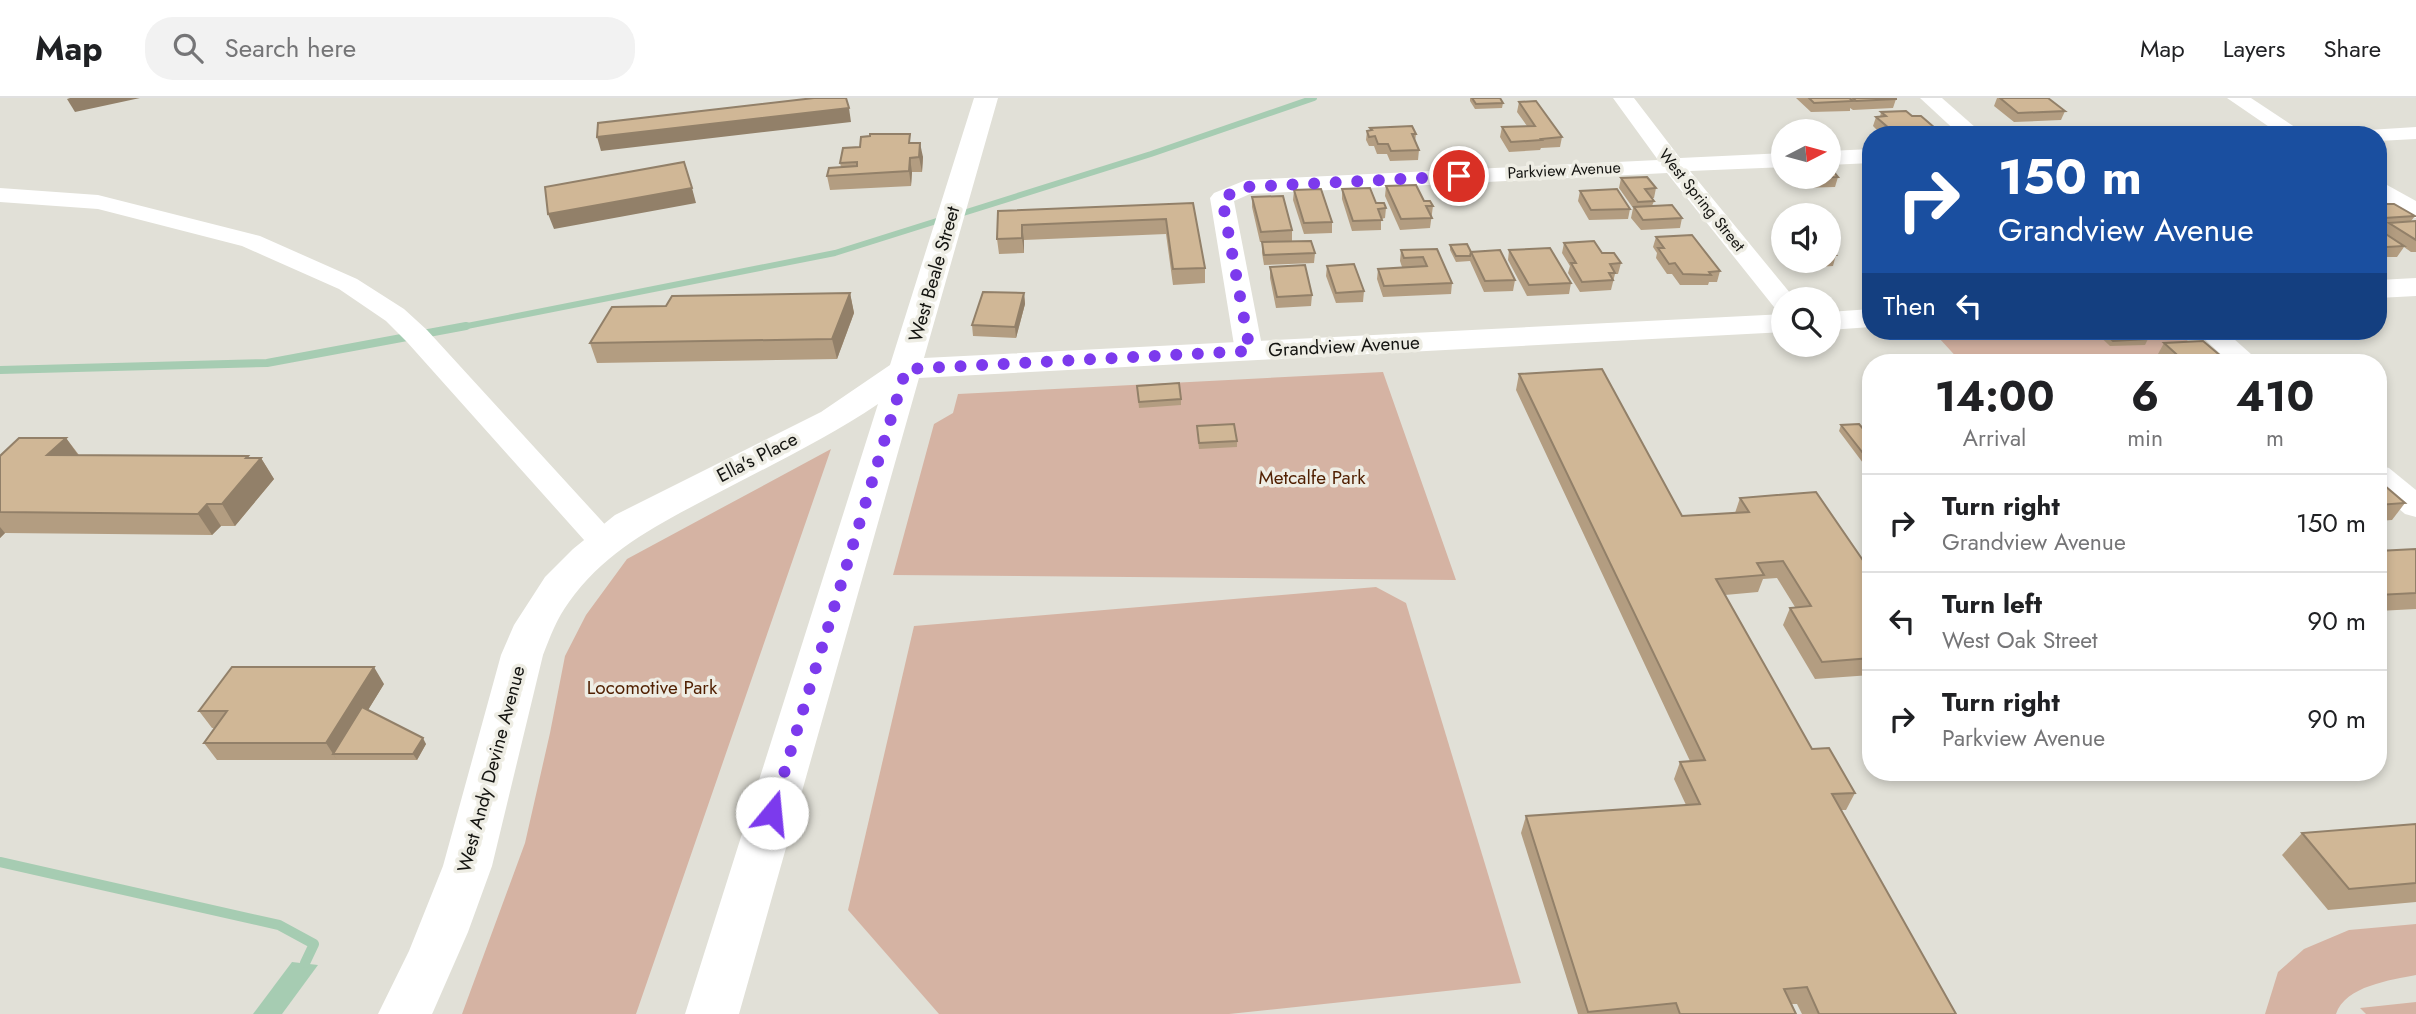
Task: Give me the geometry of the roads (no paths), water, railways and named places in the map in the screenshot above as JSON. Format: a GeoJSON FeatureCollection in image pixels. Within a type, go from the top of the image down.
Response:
{"type":"FeatureCollection","features":[{"type":"Feature","properties":{"kind":"main road","name":"West Beale Street"},"geometry":{"type":"LineString","coordinates":[[712,1014],[986,98]]}},
{"type":"Feature","properties":{"kind":"main road"},"geometry":{"type":"LineString","coordinates":[[2387,289],[2416,287]]}},
{"type":"Feature","properties":{"kind":"main road"},"geometry":{"type":"LineString","coordinates":[[1841,320],[1862,319]]}},
{"type":"Feature","properties":{"kind":"main road","name":"Grandview Avenue"},"geometry":{"type":"LineString","coordinates":[[906,369],[1771,324]]}},
{"type":"Feature","properties":{"kind":"main road","name":"Ella's Place"},"geometry":{"type":"LineString","coordinates":[[605,542],[649,511],[833,419],[906,369]]}},
{"type":"Feature","properties":{"kind":"main road","name":"West Andy Devine Avenue"},"geometry":{"type":"LineString","coordinates":[[405,1014],[422,982],[474,847],[519,664],[552,597],[605,542]]}},
{"type":"Feature","properties":{"kind":"street","name":"West Spring Street"},"geometry":{"type":"LineString","coordinates":[[1623,98],[1673,165],[1772,287]]}},
{"type":"Feature","properties":{"kind":"street"},"geometry":{"type":"LineString","coordinates":[[1930,98],[1963,126]]}},
{"type":"Feature","properties":{"kind":"street"},"geometry":{"type":"LineString","coordinates":[[2237,98],[2282,126]]}},
{"type":"Feature","properties":{"kind":"street"},"geometry":{"type":"LineString","coordinates":[[2387,134],[2416,133]]}},
{"type":"Feature","properties":{"kind":"street"},"geometry":{"type":"LineString","coordinates":[[1841,157],[1862,156]]}},
{"type":"Feature","properties":{"kind":"street","name":"Parkview Avenue"},"geometry":{"type":"LineString","coordinates":[[1250,351],[1222,198],[1246,187],[1771,161]]}},
{"type":"Feature","properties":{"kind":"street"},"geometry":{"type":"LineString","coordinates":[[2387,193],[2416,211]]}},
{"type":"Feature","properties":{"kind":"street"},"geometry":{"type":"LineString","coordinates":[[0,195],[98,202],[251,241],[348,284],[395,315],[439,359],[473,400],[605,542]]}},
{"type":"Feature","properties":{"kind":"street"},"geometry":{"type":"LineString","coordinates":[[2220,340],[2236,354]]}},
{"type":"Feature","properties":{"kind":"street"},"geometry":{"type":"LineString","coordinates":[[2387,483],[2416,507]]}},
{"type":"Feature","properties":{"kind":"waterway"},"geometry":{"type":"LineString","coordinates":[[957,215],[1151,154],[1314,98]]}},
{"type":"Feature","properties":{"kind":"waterway"},"geometry":{"type":"LineString","coordinates":[[457,328],[835,253],[943,219]]}},
{"type":"Feature","properties":{"kind":"waterway"},"geometry":{"type":"LineString","coordinates":[[0,370],[267,363],[466,326]]}},
{"type":"Feature","properties":{"kind":"waterway"},"geometry":{"type":"LineString","coordinates":[[0,862],[279,925],[314,944],[305,963]]}},
{"type":"Feature","properties":{"kind":"park label","name":"Metcalfe Park"},"geometry":{"type":"Point","coordinates":[1312,477]}},
{"type":"Feature","properties":{"kind":"park label","name":"Locomotive Park"},"geometry":{"type":"Point","coordinates":[652,687]}}]}
